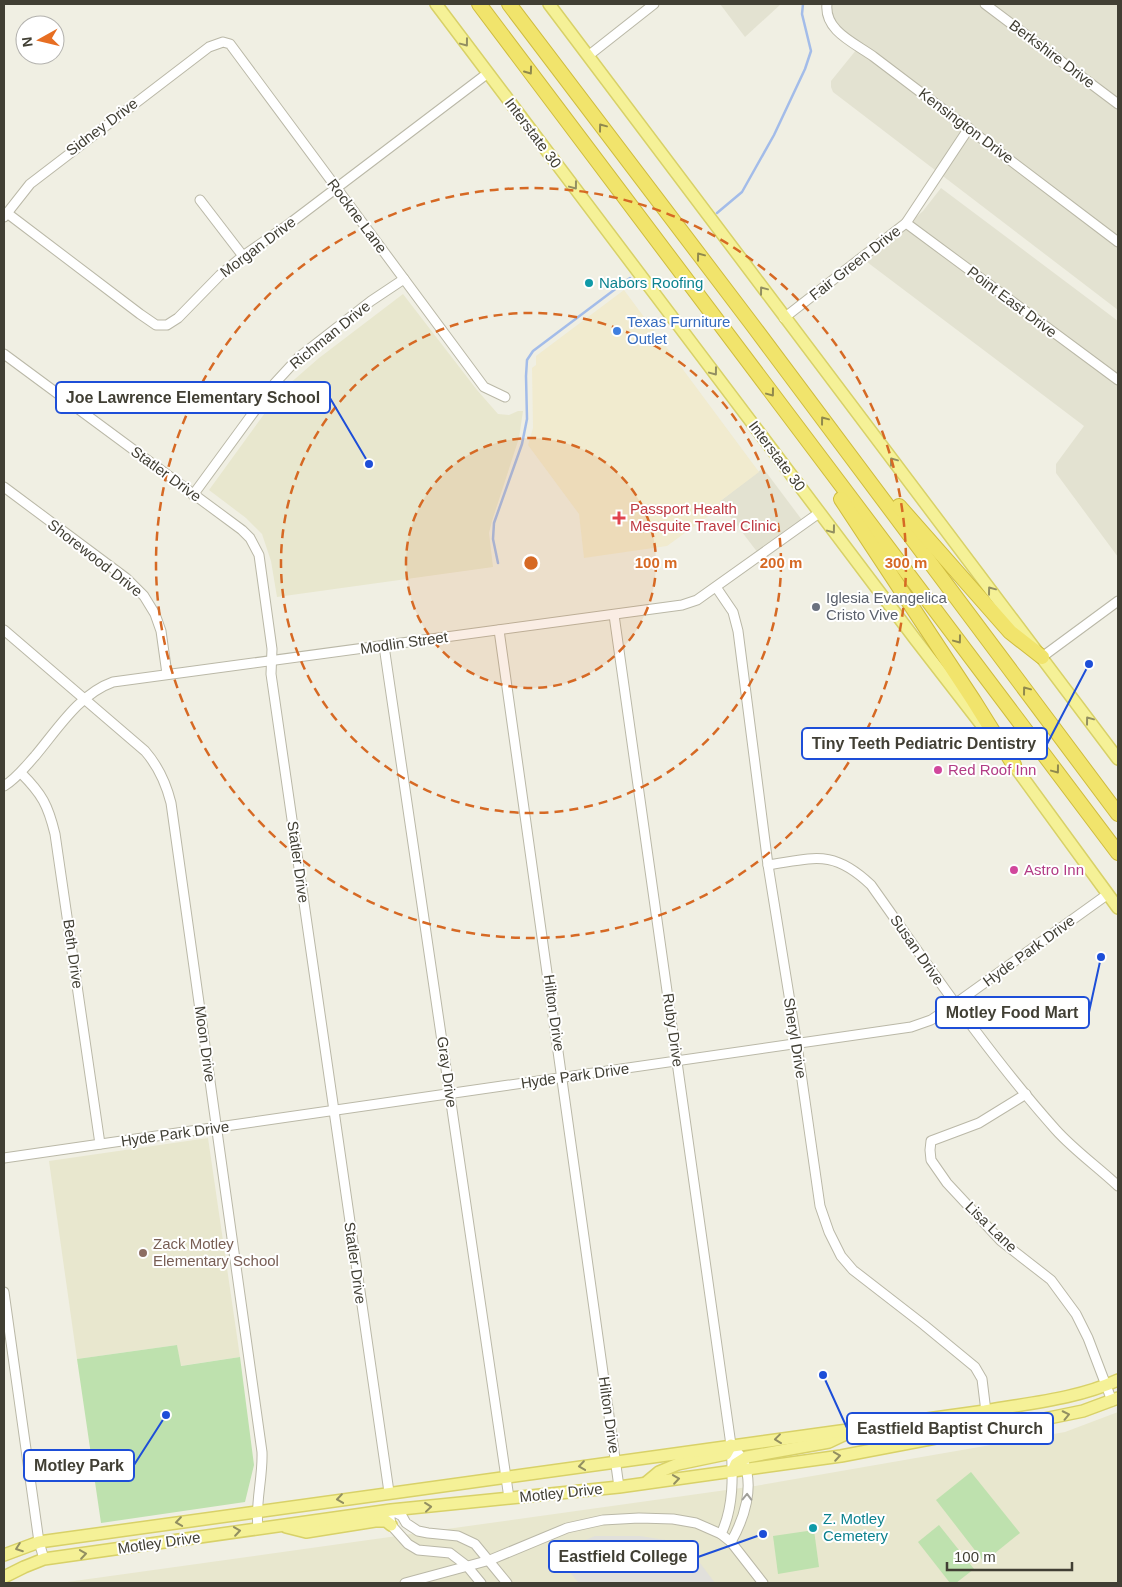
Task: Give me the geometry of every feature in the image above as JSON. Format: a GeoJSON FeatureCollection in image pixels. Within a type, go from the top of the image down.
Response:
{"type":"FeatureCollection","features":[{"type":"Feature","properties":{"kind":"highway"},"geometry":{"type":"LineString","coordinates":[[479,4],[1118,853]]}},
{"type":"Feature","properties":{"kind":"highway"},"geometry":{"type":"LineString","coordinates":[[509,4],[840,441],[1118,814]]}},
{"type":"Feature","properties":{"kind":"highway"},"geometry":{"type":"LineString","coordinates":[[518,4],[559,70]]}},
{"type":"Feature","properties":{"kind":"highway"},"geometry":{"type":"LineString","coordinates":[[802,434],[847,509],[945,656],[1014,765]]}},
{"type":"Feature","properties":{"kind":"highway"},"geometry":{"type":"LineString","coordinates":[[840,441],[1010,632],[1042,657]]}},
{"type":"Feature","properties":{"kind":"main road","name":"Interstate 30"},"geometry":{"type":"LineString","coordinates":[[436,4],[915,639],[1014,765],[1046,812],[1118,908]]}},
{"type":"Feature","properties":{"kind":"main road"},"geometry":{"type":"LineString","coordinates":[[549,4],[1118,759]]}},
{"type":"Feature","properties":{"kind":"main road","name":"Motley Drive"},"geometry":{"type":"LineString","coordinates":[[4,1555],[39,1542],[389,1492],[985,1411],[1060,1398],[1106,1386],[1118,1380]]}},
{"type":"Feature","properties":{"kind":"main road","name":"Motley Drive"},"geometry":{"type":"LineString","coordinates":[[4,1577],[24,1566],[44,1559],[258,1528],[391,1510],[620,1487],[732,1471],[745,1464],[841,1456],[1083,1411],[1115,1400]]}},
{"type":"Feature","properties":{"kind":"main road"},"geometry":{"type":"LineString","coordinates":[[745,1464],[829,1442],[854,1430]]}},
{"type":"Feature","properties":{"kind":"main road"},"geometry":{"type":"LineString","coordinates":[[646,1483],[659,1472],[678,1464],[726,1454],[731,1445]]}},
{"type":"Feature","properties":{"kind":"main road"},"geometry":{"type":"LineString","coordinates":[[389,1492],[391,1510]]}},
{"type":"Feature","properties":{"kind":"main road"},"geometry":{"type":"LineString","coordinates":[[279,1526],[306,1532],[375,1521],[386,1521],[391,1525]]}},
{"type":"Feature","properties":{"kind":"street"},"geometry":{"type":"LineString","coordinates":[[588,56],[654,4]]}},
{"type":"Feature","properties":{"kind":"street","name":"Kensington Drive"},"geometry":{"type":"LineString","coordinates":[[827,4],[826,11],[829,22],[836,30],[1115,239]]}},
{"type":"Feature","properties":{"kind":"street","name":"Berkshire Drive"},"geometry":{"type":"LineString","coordinates":[[985,4],[1118,104]]}},
{"type":"Feature","properties":{"kind":"street","name":"Rockne Lane"},"geometry":{"type":"LineString","coordinates":[[209,47],[223,42],[230,44],[484,387],[505,397]]}},
{"type":"Feature","properties":{"kind":"street","name":"Sidney Drive"},"geometry":{"type":"LineString","coordinates":[[5,215],[30,184],[209,47]]}},
{"type":"Feature","properties":{"kind":"street","name":"Morgan Drive"},"geometry":{"type":"LineString","coordinates":[[5,215],[156,325],[167,325],[178,318],[220,274],[242,256],[289,224],[488,73]]}},
{"type":"Feature","properties":{"kind":"street","name":"Fair Green Drive"},"geometry":{"type":"LineString","coordinates":[[784,318],[906,223],[969,128]]}},
{"type":"Feature","properties":{"kind":"street"},"geometry":{"type":"LineString","coordinates":[[200,200],[242,256]]}},
{"type":"Feature","properties":{"kind":"street","name":"Point East Drive"},"geometry":{"type":"LineString","coordinates":[[906,223],[1118,380]]}},
{"type":"Feature","properties":{"kind":"street"},"geometry":{"type":"LineString","coordinates":[[1115,239],[1118,228]]}},
{"type":"Feature","properties":{"kind":"street","name":"Richman Drive"},"geometry":{"type":"LineString","coordinates":[[193,495],[275,383],[299,357],[404,279]]}},
{"type":"Feature","properties":{"kind":"street","name":"Statler Drive"},"geometry":{"type":"LineString","coordinates":[[4,354],[242,530],[255,544],[261,566],[272,649],[271,674],[389,1492]]}},
{"type":"Feature","properties":{"kind":"street","name":"Shorewood Drive"},"geometry":{"type":"LineString","coordinates":[[4,487],[126,578],[144,596],[155,614],[161,631],[168,674]]}},
{"type":"Feature","properties":{"kind":"street","name":"Modlin Street"},"geometry":{"type":"LineString","coordinates":[[4,786],[21,773],[84,699],[102,686],[113,682],[682,605],[697,600],[819,512]]}},
{"type":"Feature","properties":{"kind":"street","name":"Sheryl Drive"},"geometry":{"type":"LineString","coordinates":[[716,587],[733,612],[738,631],[768,865],[797,1044],[820,1206],[829,1232],[841,1256],[853,1270],[975,1367],[982,1379],[988,1428]]}},
{"type":"Feature","properties":{"kind":"street"},"geometry":{"type":"LineString","coordinates":[[1042,657],[1118,601]]}},
{"type":"Feature","properties":{"kind":"street","name":"Ruby Drive"},"geometry":{"type":"LineString","coordinates":[[614,615],[731,1445],[732,1485],[726,1523],[721,1534]]}},
{"type":"Feature","properties":{"kind":"street","name":"Moon Drive"},"geometry":{"type":"LineString","coordinates":[[4,630],[145,751],[158,767],[166,785],[171,803],[262,1452],[263,1469],[256,1511],[258,1528]]}},
{"type":"Feature","properties":{"kind":"street","name":"Hilton Drive"},"geometry":{"type":"LineString","coordinates":[[499,630],[620,1487]]}},
{"type":"Feature","properties":{"kind":"street","name":"Gray Drive"},"geometry":{"type":"LineString","coordinates":[[384,646],[509,1498]]}},
{"type":"Feature","properties":{"kind":"street","name":"Beth Drive"},"geometry":{"type":"LineString","coordinates":[[21,773],[38,790],[50,812],[55,834],[100,1144]]}},
{"type":"Feature","properties":{"kind":"street","name":"Susan Drive"},"geometry":{"type":"LineString","coordinates":[[768,865],[815,858],[835,860],[858,872],[871,884],[955,1004],[1026,1094],[1076,1151],[1118,1186]]}},
{"type":"Feature","properties":{"kind":"street","name":"Hyde Park Drive"},"geometry":{"type":"LineString","coordinates":[[4,1158],[911,1027],[931,1020],[955,1004],[1108,894]]}},
{"type":"Feature","properties":{"kind":"street","name":"Lisa Lane"},"geometry":{"type":"LineString","coordinates":[[1026,1094],[979,1123],[931,1141],[931,1160],[947,1183],[1001,1241],[1051,1280],[1076,1314],[1088,1338],[1106,1386],[1115,1400]]}},
{"type":"Feature","properties":{"kind":"street"},"geometry":{"type":"LineString","coordinates":[[4,1292],[39,1542],[44,1559]]}},
{"type":"Feature","properties":{"kind":"street"},"geometry":{"type":"LineString","coordinates":[[730,1542],[741,1525],[747,1506],[745,1464],[731,1445]]}},
{"type":"Feature","properties":{"kind":"street"},"geometry":{"type":"LineString","coordinates":[[481,1583],[467,1566],[450,1553],[418,1550],[408,1544],[391,1525],[391,1510],[402,1516],[406,1523],[418,1531],[458,1536],[475,1544],[507,1583]]}},
{"type":"Feature","properties":{"kind":"street"},"geometry":{"type":"LineString","coordinates":[[405,1583],[490,1560],[567,1528],[602,1520],[639,1518],[673,1519],[696,1523],[721,1534],[730,1542],[763,1583]]}},
{"type":"Feature","properties":{"kind":"shaded area"},"geometry":{"type":"Polygon","coordinates":[[[720,4],[781,4],[745,37],[720,4]]]}},
{"type":"Feature","properties":{"kind":"shaded area"},"geometry":{"type":"Polygon","coordinates":[[[830,4],[1118,4],[1118,310],[833,92],[831,81],[861,44],[837,25],[831,17],[830,4]]]}},
{"type":"Feature","properties":{"kind":"shaded area"},"geometry":{"type":"Polygon","coordinates":[[[941,188],[1118,321],[1118,557],[1056,473],[1056,464],[1084,426],[867,262],[923,211],[941,188]]]}},
{"type":"Feature","properties":{"kind":"shaded area"},"geometry":{"type":"Polygon","coordinates":[[[624,290],[759,472],[719,502],[722,506],[667,546],[584,558],[579,514],[528,445],[533,428],[532,368],[536,365],[536,356],[624,290]]]}},
{"type":"Feature","properties":{"kind":"shaded area"},"geometry":{"type":"Polygon","coordinates":[[[403,294],[477,390],[498,414],[509,415],[523,411],[519,438],[489,533],[493,567],[277,597],[271,561],[262,534],[246,518],[209,490],[280,392],[319,358],[403,294]]]}},
{"type":"Feature","properties":{"kind":"shaded area"},"geometry":{"type":"Polygon","coordinates":[[[763,468],[802,520],[758,553],[719,502],[763,468]]]}},
{"type":"Feature","properties":{"kind":"shaded area","name":"Zack Motley Elementary School"},"geometry":{"type":"Polygon","coordinates":[[[208,1138],[240,1357],[180,1366],[177,1345],[77,1359],[49,1161],[208,1138]]]}},
{"type":"Feature","properties":{"kind":"shaded area"},"geometry":{"type":"Polygon","coordinates":[[[1118,1412],[1118,1583],[60,1583],[755,1486],[1065,1432],[1118,1412]]]}},
{"type":"Feature","properties":{"kind":"shaded area"},"geometry":{"type":"Polygon","coordinates":[[[595,1536],[640,1536],[685,1543],[715,1583],[579,1583],[554,1553],[595,1536]]]}},
{"type":"Feature","properties":{"kind":"green space"},"geometry":{"type":"Polygon","coordinates":[[[177,1345],[181,1366],[240,1357],[254,1465],[245,1502],[101,1523],[77,1359],[177,1345]]]}},
{"type":"Feature","properties":{"kind":"green space"},"geometry":{"type":"Polygon","coordinates":[[[971,1472],[1020,1533],[984,1562],[936,1500],[971,1472]]]}},
{"type":"Feature","properties":{"kind":"green space"},"geometry":{"type":"Polygon","coordinates":[[[939,1525],[974,1569],[956,1583],[950,1583],[918,1542],[939,1525]]]}},
{"type":"Feature","properties":{"kind":"green space"},"geometry":{"type":"Polygon","coordinates":[[[814,1530],[819,1567],[778,1574],[773,1536],[814,1530]]]}},
{"type":"Feature","properties":{"kind":"waterway"},"geometry":{"type":"LineString","coordinates":[[717,213],[742,192],[774,135],[805,69],[811,51],[802,14],[803,4]]}},
{"type":"Feature","properties":{"kind":"waterway"},"geometry":{"type":"LineString","coordinates":[[498,563],[493,539],[494,523],[522,444],[527,419],[527,360],[533,351],[630,278]]}},
{"type":"Feature","properties":{"kind":"place","name":"Nabors Roofing"},"geometry":{"type":"Point","coordinates":[589,283]}},
{"type":"Feature","properties":{"kind":"place","name":"Texas Furniture Outlet"},"geometry":{"type":"Point","coordinates":[617,331]}},
{"type":"Feature","properties":{"kind":"place","name":"Joe Lawrence Elementary School"},"geometry":{"type":"Point","coordinates":[369,464]}},
{"type":"Feature","properties":{"kind":"place","name":"Passport Health Mesquite Travel Clinic"},"geometry":{"type":"Point","coordinates":[619,518]}},
{"type":"Feature","properties":{"kind":"place","name":"Iglesia Evangelica Cristo Vive"},"geometry":{"type":"Point","coordinates":[816,607]}},
{"type":"Feature","properties":{"kind":"place","name":"Tiny Teeth Pediatric Dentistry"},"geometry":{"type":"Point","coordinates":[1089,664]}},
{"type":"Feature","properties":{"kind":"place","name":"Red Roof Inn"},"geometry":{"type":"Point","coordinates":[938,770]}},
{"type":"Feature","properties":{"kind":"place","name":"Astro Inn"},"geometry":{"type":"Point","coordinates":[1014,870]}},
{"type":"Feature","properties":{"kind":"place","name":"Motley Food Mart"},"geometry":{"type":"Point","coordinates":[1101,957]}},
{"type":"Feature","properties":{"kind":"place","name":"Zack Motley Elementary School"},"geometry":{"type":"Point","coordinates":[143,1253]}},
{"type":"Feature","properties":{"kind":"place","name":"Eastfield Baptist Church"},"geometry":{"type":"Point","coordinates":[823,1375]}},
{"type":"Feature","properties":{"kind":"place","name":"Motley Park"},"geometry":{"type":"Point","coordinates":[166,1415]}},
{"type":"Feature","properties":{"kind":"place","name":"Z. Motley Cemetery"},"geometry":{"type":"Point","coordinates":[813,1528]}},
{"type":"Feature","properties":{"kind":"place","name":"Eastfield College"},"geometry":{"type":"Point","coordinates":[763,1534]}}]}
